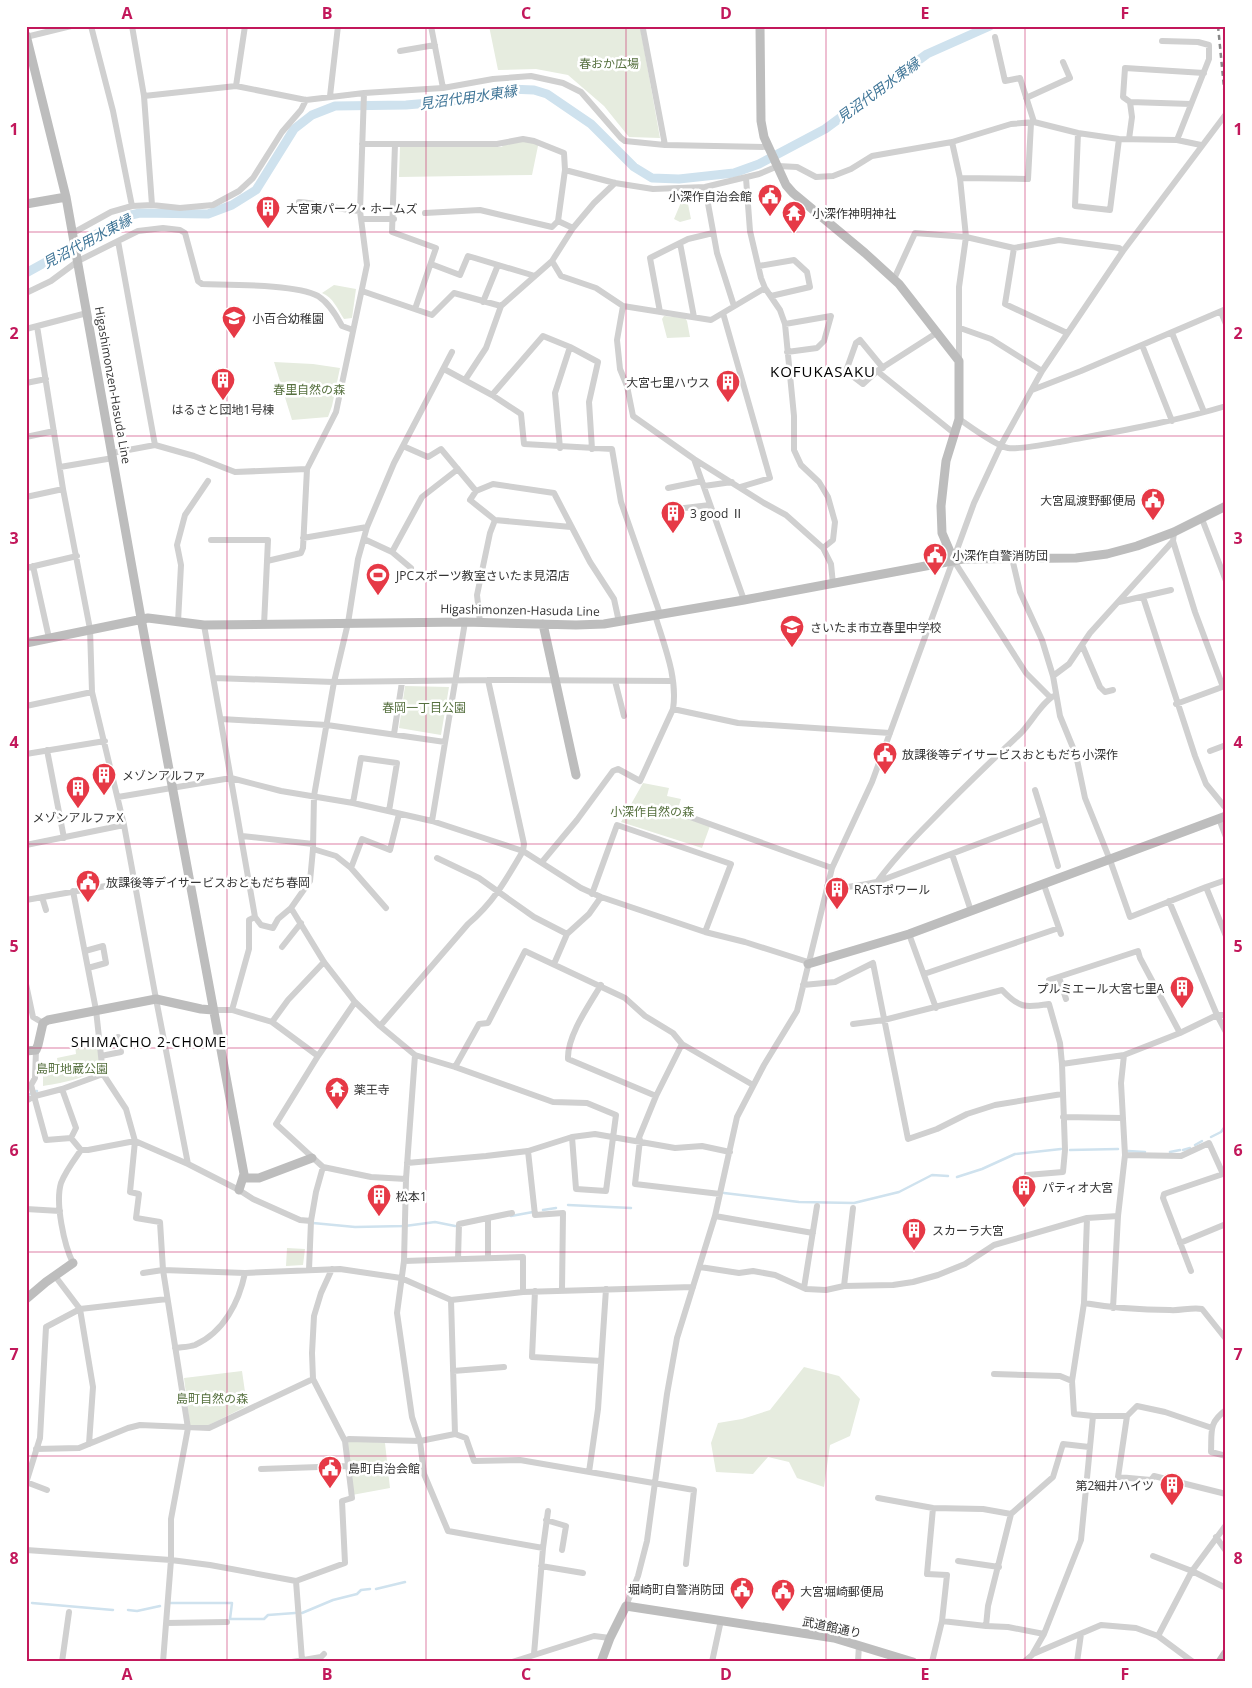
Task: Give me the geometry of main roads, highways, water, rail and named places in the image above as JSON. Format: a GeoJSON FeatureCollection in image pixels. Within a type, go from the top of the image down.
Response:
{"type":"FeatureCollection","features":[{"type":"Feature","properties":{"kind":"waterway","name":"見沼代用水東縁"},"geometry":{"type":"LineString","coordinates":[[26,273],[131,215],[140,213],[208,214],[232,205],[256,190],[294,129],[312,115],[335,106],[406,105],[452,101],[509,89],[534,90],[547,94],[591,124],[634,167],[652,178],[679,179],[734,173],[759,164],[825,129],[927,54],[990,26]]}},
{"type":"Feature","properties":{"kind":"waterway"},"geometry":{"type":"LineString","coordinates":[[26,1096],[37,1091]]}},
{"type":"Feature","properties":{"kind":"waterway"},"geometry":{"type":"LineString","coordinates":[[1211,1137],[1221,1132],[1226,1125]]}},
{"type":"Feature","properties":{"kind":"waterway"},"geometry":{"type":"LineString","coordinates":[[1195,1145],[1202,1141]]}},
{"type":"Feature","properties":{"kind":"waterway"},"geometry":{"type":"LineString","coordinates":[[1183,1150],[1190,1148]]}},
{"type":"Feature","properties":{"kind":"waterway"},"geometry":{"type":"LineString","coordinates":[[957,1177],[982,1169],[1015,1154],[1061,1149]]}},
{"type":"Feature","properties":{"kind":"waterway"},"geometry":{"type":"LineString","coordinates":[[1070,1150],[1118,1149]]}},
{"type":"Feature","properties":{"kind":"waterway"},"geometry":{"type":"LineString","coordinates":[[1170,1152],[1180,1150]]}},
{"type":"Feature","properties":{"kind":"waterway"},"geometry":{"type":"LineString","coordinates":[[1128,1151],[1145,1152]]}},
{"type":"Feature","properties":{"kind":"waterway"},"geometry":{"type":"LineString","coordinates":[[724,1193],[799,1202],[854,1203],[899,1192],[932,1175],[948,1176]]}},
{"type":"Feature","properties":{"kind":"waterway"},"geometry":{"type":"LineString","coordinates":[[568,1205],[631,1208]]}},
{"type":"Feature","properties":{"kind":"waterway"},"geometry":{"type":"LineString","coordinates":[[543,1210],[556,1208]]}},
{"type":"Feature","properties":{"kind":"waterway"},"geometry":{"type":"LineString","coordinates":[[511,1216],[533,1212]]}},
{"type":"Feature","properties":{"kind":"waterway"},"geometry":{"type":"LineString","coordinates":[[313,1223],[355,1227],[405,1226],[435,1222],[455,1226]]}},
{"type":"Feature","properties":{"kind":"waterway"},"geometry":{"type":"LineString","coordinates":[[376,1589],[405,1582]]}},
{"type":"Feature","properties":{"kind":"waterway"},"geometry":{"type":"LineString","coordinates":[[302,1613],[333,1600],[357,1594],[361,1590],[370,1589]]}},
{"type":"Feature","properties":{"kind":"waterway"},"geometry":{"type":"LineString","coordinates":[[32,1603],[113,1610]]}},
{"type":"Feature","properties":{"kind":"waterway"},"geometry":{"type":"LineString","coordinates":[[170,1603],[232,1603],[230,1619],[264,1619],[268,1615],[295,1613]]}},
{"type":"Feature","properties":{"kind":"waterway"},"geometry":{"type":"LineString","coordinates":[[128,1610],[137,1611],[160,1606]]}},
{"type":"Feature","properties":{"kind":"railway"},"geometry":{"type":"LineString","coordinates":[[1218,26],[1226,108]]}},
{"type":"Feature","properties":{"kind":"place","name":"小深作自治会館"},"geometry":{"type":"Point","coordinates":[770,217]}},
{"type":"Feature","properties":{"kind":"place","name":"大宮東パーク・ホームズ"},"geometry":{"type":"Point","coordinates":[268,229]}},
{"type":"Feature","properties":{"kind":"place","name":"小深作神明神社"},"geometry":{"type":"Point","coordinates":[794,234]}},
{"type":"Feature","properties":{"kind":"place","name":"小百合幼稚園"},"geometry":{"type":"Point","coordinates":[234,339]}},
{"type":"Feature","properties":{"kind":"place","name":"はるさと団地1号棟"},"geometry":{"type":"Point","coordinates":[223,401]}},
{"type":"Feature","properties":{"kind":"place","name":"大宮七里ハウス"},"geometry":{"type":"Point","coordinates":[728,403]}},
{"type":"Feature","properties":{"kind":"place","name":"大宮風渡野郵便局"},"geometry":{"type":"Point","coordinates":[1153,521]}},
{"type":"Feature","properties":{"kind":"place","name":"3 good Ⅱ"},"geometry":{"type":"Point","coordinates":[673,534]}},
{"type":"Feature","properties":{"kind":"place","name":"小深作自警消防団"},"geometry":{"type":"Point","coordinates":[935,576]}},
{"type":"Feature","properties":{"kind":"place","name":"JPCスポーツ教室さいたま見沼店"},"geometry":{"type":"Point","coordinates":[378,596]}},
{"type":"Feature","properties":{"kind":"place","name":"さいたま市立春里中学校"},"geometry":{"type":"Point","coordinates":[792,648]}},
{"type":"Feature","properties":{"kind":"place","name":"放課後等デイサービスおともだち小深作"},"geometry":{"type":"Point","coordinates":[885,775]}},
{"type":"Feature","properties":{"kind":"place","name":"メゾンアルファ"},"geometry":{"type":"Point","coordinates":[104,796]}},
{"type":"Feature","properties":{"kind":"place","name":"メゾンアルファX"},"geometry":{"type":"Point","coordinates":[78,809]}},
{"type":"Feature","properties":{"kind":"place","name":"放課後等デイサービスおともだち春岡"},"geometry":{"type":"Point","coordinates":[88,903]}},
{"type":"Feature","properties":{"kind":"place","name":"RASTポワール"},"geometry":{"type":"Point","coordinates":[837,910]}},
{"type":"Feature","properties":{"kind":"place","name":"プルミエール大宮七里A"},"geometry":{"type":"Point","coordinates":[1182,1009]}},
{"type":"Feature","properties":{"kind":"place","name":"薬王寺"},"geometry":{"type":"Point","coordinates":[337,1110]}},
{"type":"Feature","properties":{"kind":"place","name":"パティオ大宮"},"geometry":{"type":"Point","coordinates":[1024,1208]}},
{"type":"Feature","properties":{"kind":"place","name":"松本1"},"geometry":{"type":"Point","coordinates":[379,1217]}},
{"type":"Feature","properties":{"kind":"place","name":"スカーラ大宮"},"geometry":{"type":"Point","coordinates":[914,1251]}},
{"type":"Feature","properties":{"kind":"place","name":"島町自治会館"},"geometry":{"type":"Point","coordinates":[330,1489]}},
{"type":"Feature","properties":{"kind":"place","name":"第2細井ハイツ"},"geometry":{"type":"Point","coordinates":[1172,1506]}},
{"type":"Feature","properties":{"kind":"place","name":"堀崎町自警消防団"},"geometry":{"type":"Point","coordinates":[742,1610]}},
{"type":"Feature","properties":{"kind":"place","name":"大宮堀崎郵便局"},"geometry":{"type":"Point","coordinates":[783,1612]}},
{"type":"Feature","properties":{"kind":"district","name":"KOFUKASAKU"},"geometry":{"type":"Point","coordinates":[823,371]}},
{"type":"Feature","properties":{"kind":"district","name":"SHIMACHO 2-CHOME"},"geometry":{"type":"Point","coordinates":[149,1041]}},
{"type":"Feature","properties":{"kind":"park label","name":"春おか広場"},"geometry":{"type":"Point","coordinates":[609,63]}},
{"type":"Feature","properties":{"kind":"park label","name":"春里自然の森"},"geometry":{"type":"Point","coordinates":[309,389]}},
{"type":"Feature","properties":{"kind":"park label","name":"春岡一丁目公園"},"geometry":{"type":"Point","coordinates":[424,707]}},
{"type":"Feature","properties":{"kind":"park label","name":"小深作自然の森"},"geometry":{"type":"Point","coordinates":[652,811]}},
{"type":"Feature","properties":{"kind":"park label","name":"島町地蔵公園"},"geometry":{"type":"Point","coordinates":[72,1068]}},
{"type":"Feature","properties":{"kind":"park label","name":"島町自然の森"},"geometry":{"type":"Point","coordinates":[212,1398]}}]}
